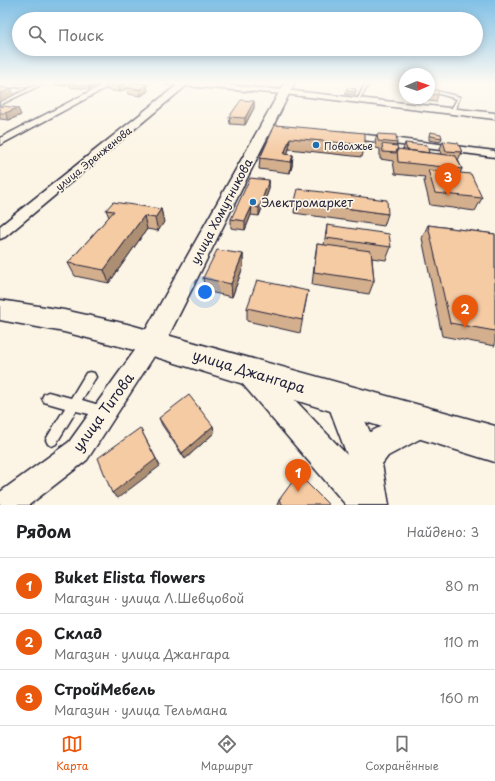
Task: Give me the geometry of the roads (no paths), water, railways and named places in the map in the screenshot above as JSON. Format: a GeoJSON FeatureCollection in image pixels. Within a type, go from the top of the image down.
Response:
{"type":"FeatureCollection","features":[{"type":"Feature","properties":{"kind":"main road","name":"улица Джангара"},"geometry":{"type":"LineString","coordinates":[[0,310],[24,313],[153,341],[250,372],[495,444]]}},
{"type":"Feature","properties":{"kind":"street"},"geometry":{"type":"LineString","coordinates":[[0,142],[69,106]]}},
{"type":"Feature","properties":{"kind":"street","name":"улица Эренженова"},"geometry":{"type":"LineString","coordinates":[[0,234],[157,106]]}},
{"type":"Feature","properties":{"kind":"street","name":"улица Хомутникова"},"geometry":{"type":"LineString","coordinates":[[153,341],[274,126],[281,106]]}},
{"type":"Feature","properties":{"kind":"street"},"geometry":{"type":"LineString","coordinates":[[400,106],[495,116]]}},
{"type":"Feature","properties":{"kind":"street"},"geometry":{"type":"LineString","coordinates":[[329,133],[494,156]]}},
{"type":"Feature","properties":{"kind":"street","name":"улица Титова"},"geometry":{"type":"LineString","coordinates":[[6,505],[78,450],[153,341]]}},
{"type":"Feature","properties":{"kind":"street"},"geometry":{"type":"LineString","coordinates":[[250,372],[371,505]]}},
{"type":"Feature","properties":{"kind":"street"},"geometry":{"type":"LineString","coordinates":[[341,399],[365,460],[371,505]]}},
{"type":"Feature","properties":{"kind":"street"},"geometry":{"type":"LineString","coordinates":[[365,460],[377,445],[420,422]]}},
{"type":"Feature","properties":{"kind":"lane"},"geometry":{"type":"LineString","coordinates":[[452,111],[455,106]]}},
{"type":"Feature","properties":{"kind":"lane"},"geometry":{"type":"LineString","coordinates":[[52,440],[90,377]]}},
{"type":"Feature","properties":{"kind":"lane"},"geometry":{"type":"LineString","coordinates":[[48,398],[105,412]]}},
{"type":"Feature","properties":{"kind":"place","name":"Поволжье"},"geometry":{"type":"Point","coordinates":[316,145]}},
{"type":"Feature","properties":{"kind":"place","name":"СтройМебель"},"geometry":{"type":"Point","coordinates":[448,196]}},
{"type":"Feature","properties":{"kind":"place","name":"Электромаркет"},"geometry":{"type":"Point","coordinates":[253,202]}},
{"type":"Feature","properties":{"kind":"place","name":"Склад"},"geometry":{"type":"Point","coordinates":[465,328]}},
{"type":"Feature","properties":{"kind":"place","name":"Buket Elista flowers"},"geometry":{"type":"Point","coordinates":[298,492]}}]}
